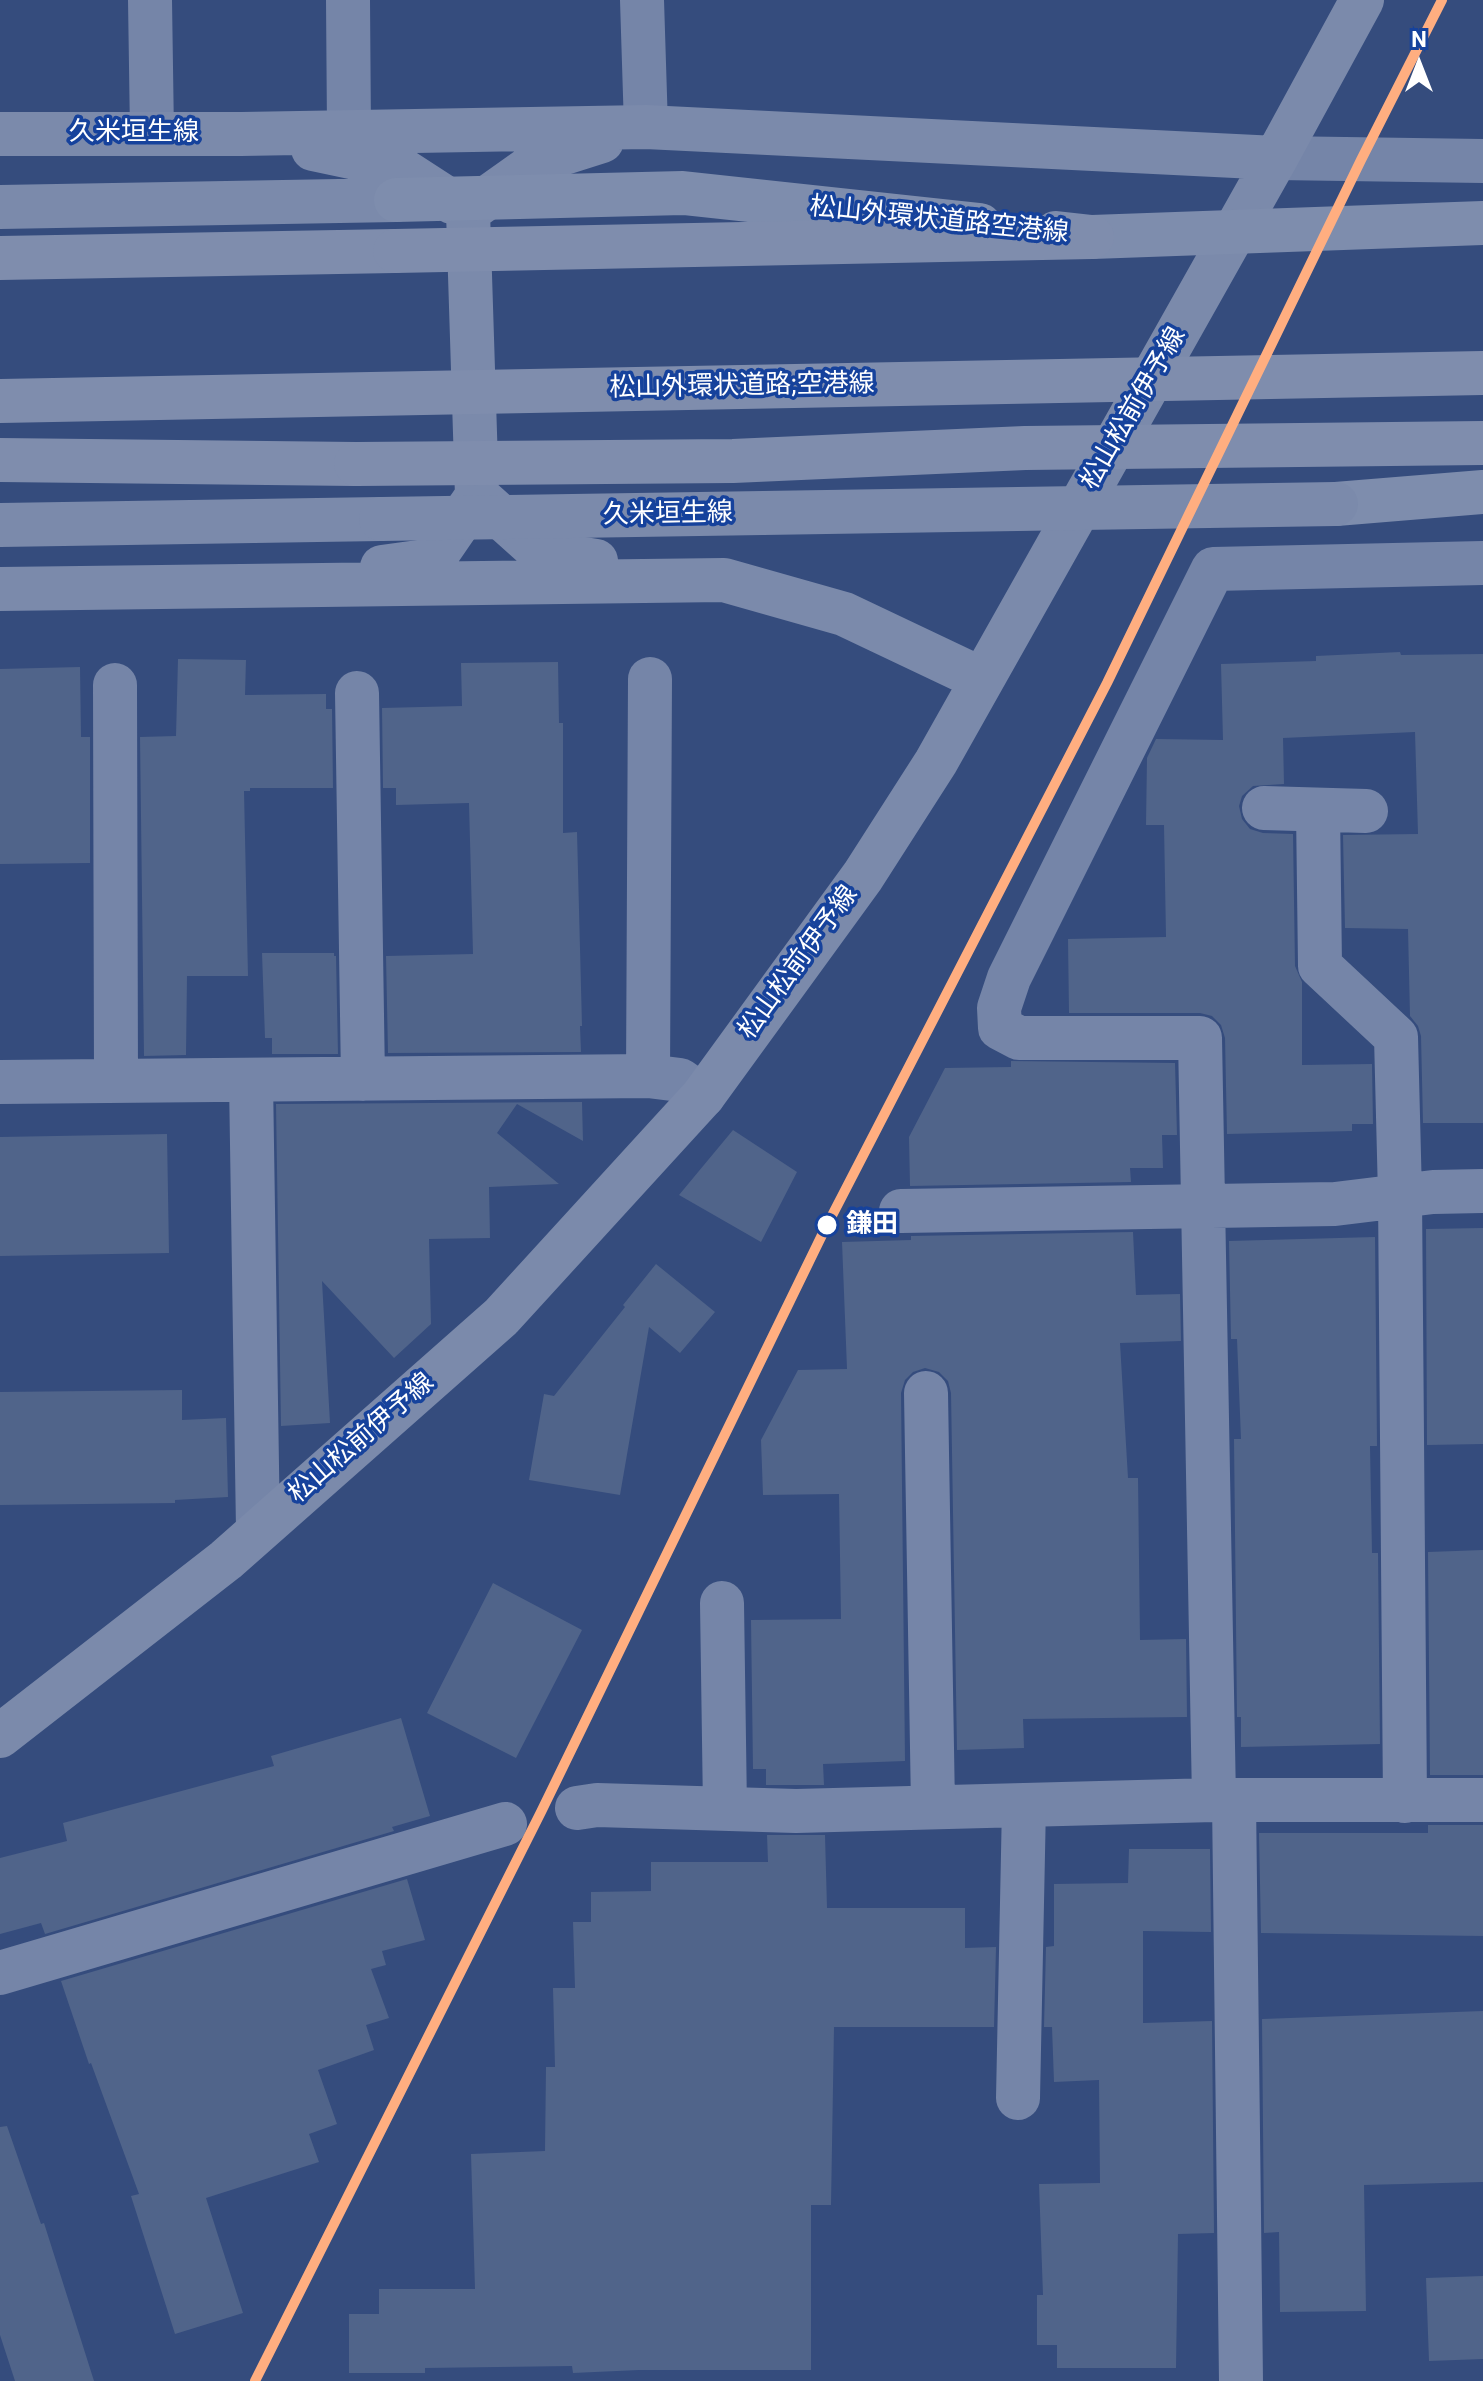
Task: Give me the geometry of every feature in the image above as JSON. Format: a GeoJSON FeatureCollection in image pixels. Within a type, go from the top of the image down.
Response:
{"type":"FeatureCollection","features":[{"type":"Feature","properties":{"kind":"highway","name":"松山外環状道路空港線"},"geometry":{"type":"LineString","coordinates":[[396,200],[683,193],[1092,237],[1483,223]]}},
{"type":"Feature","properties":{"kind":"highway"},"geometry":{"type":"LineString","coordinates":[[0,258],[1092,237]]}},
{"type":"Feature","properties":{"kind":"highway","name":"松山外環状道路;空港線"},"geometry":{"type":"LineString","coordinates":[[0,401],[1483,373]]}},
{"type":"Feature","properties":{"kind":"highway"},"geometry":{"type":"LineString","coordinates":[[0,460],[356,464],[717,461],[1025,448],[1483,443]]}},
{"type":"Feature","properties":{"kind":"highway"},"geometry":{"type":"LineString","coordinates":[[1336,504],[1483,492]]}},
{"type":"Feature","properties":{"kind":"main road","name":"松山松前伊予線"},"geometry":{"type":"LineString","coordinates":[[0,1736],[226,1560],[501,1317],[703,1096],[863,876],[936,762],[1362,0]]}},
{"type":"Feature","properties":{"kind":"main road","name":"久米垣生線"},"geometry":{"type":"LineString","coordinates":[[0,134],[241,134],[646,127],[1276,158]]}},
{"type":"Feature","properties":{"kind":"main road"},"geometry":{"type":"LineString","coordinates":[[468,212],[539,161],[646,127]]}},
{"type":"Feature","properties":{"kind":"main road"},"geometry":{"type":"LineString","coordinates":[[241,134],[398,167],[468,212]]}},
{"type":"Feature","properties":{"kind":"main road"},"geometry":{"type":"LineString","coordinates":[[0,207],[396,200]]}},
{"type":"Feature","properties":{"kind":"main road"},"geometry":{"type":"LineString","coordinates":[[241,587],[433,560],[477,496],[468,212]]}},
{"type":"Feature","properties":{"kind":"main road"},"geometry":{"type":"LineString","coordinates":[[477,496],[540,552],[724,580],[844,614],[981,679]]}},
{"type":"Feature","properties":{"kind":"main road","name":"久米垣生線"},"geometry":{"type":"LineString","coordinates":[[0,525],[1336,504]]}},
{"type":"Feature","properties":{"kind":"main road"},"geometry":{"type":"LineString","coordinates":[[0,589],[724,580]]}},
{"type":"Feature","properties":{"kind":"street"},"geometry":{"type":"LineString","coordinates":[[150,0],[152,133]]}},
{"type":"Feature","properties":{"kind":"street"},"geometry":{"type":"LineString","coordinates":[[348,0],[349,131]]}},
{"type":"Feature","properties":{"kind":"street"},"geometry":{"type":"LineString","coordinates":[[642,0],[646,127]]}},
{"type":"Feature","properties":{"kind":"street"},"geometry":{"type":"LineString","coordinates":[[1276,158],[1483,161]]}},
{"type":"Feature","properties":{"kind":"street"},"geometry":{"type":"LineString","coordinates":[[1241,2381],[1200,1038],[1019,1038],[1000,1028],[999,1008],[1009,978],[1213,569],[1483,563]]}},
{"type":"Feature","properties":{"kind":"street"},"geometry":{"type":"LineString","coordinates":[[648,1076],[650,679]]}},
{"type":"Feature","properties":{"kind":"street"},"geometry":{"type":"LineString","coordinates":[[115,685],[116,1081]]}},
{"type":"Feature","properties":{"kind":"street"},"geometry":{"type":"LineString","coordinates":[[357,693],[363,1079]]}},
{"type":"Feature","properties":{"kind":"street"},"geometry":{"type":"LineString","coordinates":[[1264,808],[1366,811]]}},
{"type":"Feature","properties":{"kind":"street"},"geometry":{"type":"LineString","coordinates":[[1318,810],[1320,966],[1396,1037],[1405,1801]]}},
{"type":"Feature","properties":{"kind":"street"},"geometry":{"type":"LineString","coordinates":[[0,1082],[648,1076],[680,1080],[703,1096]]}},
{"type":"Feature","properties":{"kind":"street"},"geometry":{"type":"LineString","coordinates":[[251,1080],[258,1530]]}},
{"type":"Feature","properties":{"kind":"street"},"geometry":{"type":"LineString","coordinates":[[901,1211],[1335,1204],[1400,1195],[1483,1191]]}},
{"type":"Feature","properties":{"kind":"street"},"geometry":{"type":"LineString","coordinates":[[926,1393],[933,1807]]}},
{"type":"Feature","properties":{"kind":"street"},"geometry":{"type":"LineString","coordinates":[[722,1603],[725,1809]]}},
{"type":"Feature","properties":{"kind":"street"},"geometry":{"type":"LineString","coordinates":[[577,1808],[597,1805],[796,1811],[1224,1800],[1483,1800]]}},
{"type":"Feature","properties":{"kind":"street"},"geometry":{"type":"LineString","coordinates":[[1018,2098],[1024,1805]]}},
{"type":"Feature","properties":{"kind":"street"},"geometry":{"type":"LineString","coordinates":[[0,1973],[505,1824]]}},
{"type":"Feature","properties":{"kind":"building"},"geometry":{"type":"Polygon","coordinates":[[[1400,652],[1401,655],[1483,654],[1483,1123],[1423,1123],[1421,1036],[1410,1016],[1408,929],[1345,928],[1343,835],[1418,834],[1415,732],[1283,738],[1284,784],[1253,786],[1242,796],[1239,806],[1242,819],[1250,829],[1263,833],[1293,834],[1295,966],[1302,982],[1302,1065],[1372,1064],[1373,1124],[1352,1124],[1352,1131],[1227,1134],[1225,1038],[1221,1025],[1212,1016],[1200,1013],[1069,1013],[1068,939],[1166,937],[1164,825],[1146,825],[1147,758],[1156,739],[1223,740],[1221,664],[1316,661],[1316,656],[1400,652]]]}},
{"type":"Feature","properties":{"kind":"building"},"geometry":{"type":"Polygon","coordinates":[[[178,659],[246,660],[245,695],[326,694],[326,709],[332,709],[333,788],[250,788],[250,791],[244,791],[248,976],[187,976],[186,1055],[144,1056],[140,737],[176,736],[178,659]]]}},
{"type":"Feature","properties":{"kind":"building"},"geometry":{"type":"Polygon","coordinates":[[[558,662],[559,723],[563,723],[563,833],[577,832],[581,1052],[388,1053],[386,956],[473,954],[469,803],[396,805],[396,788],[383,788],[382,708],[462,706],[461,663],[558,662]]]}},
{"type":"Feature","properties":{"kind":"building"},"geometry":{"type":"Polygon","coordinates":[[[80,667],[81,737],[90,737],[90,863],[0,864],[0,669],[80,667]]]}},
{"type":"Feature","properties":{"kind":"building"},"geometry":{"type":"Polygon","coordinates":[[[262,953],[334,953],[338,1054],[272,1054],[272,1038],[265,1038],[262,953]]]}},
{"type":"Feature","properties":{"kind":"building"},"geometry":{"type":"Polygon","coordinates":[[[1011,1061],[1175,1063],[1177,1135],[1162,1135],[1163,1168],[1130,1168],[1131,1182],[910,1186],[909,1137],[945,1068],[1011,1067],[1011,1061]]]}},
{"type":"Feature","properties":{"kind":"building"},"geometry":{"type":"Polygon","coordinates":[[[582,1102],[583,1141],[517,1104],[497,1133],[559,1184],[489,1187],[490,1238],[429,1239],[431,1324],[394,1358],[322,1281],[330,1423],[281,1426],[276,1104],[582,1102]]]}},
{"type":"Feature","properties":{"kind":"building"},"geometry":{"type":"Polygon","coordinates":[[[733,1130],[797,1172],[761,1242],[679,1195],[733,1130]]]}},
{"type":"Feature","properties":{"kind":"building"},"geometry":{"type":"Polygon","coordinates":[[[167,1134],[169,1253],[0,1256],[0,1137],[167,1134]]]}},
{"type":"Feature","properties":{"kind":"building"},"geometry":{"type":"Polygon","coordinates":[[[1483,1228],[1483,1444],[1427,1445],[1426,1229],[1483,1228]]]}},
{"type":"Feature","properties":{"kind":"building"},"geometry":{"type":"Polygon","coordinates":[[[1133,1232],[1136,1295],[1180,1294],[1181,1341],[1120,1343],[1128,1478],[1138,1478],[1140,1640],[1186,1639],[1187,1717],[1023,1719],[1024,1748],[957,1750],[951,1393],[948,1381],[939,1372],[925,1368],[913,1372],[905,1380],[901,1393],[905,1761],[823,1764],[824,1785],[766,1785],[766,1769],[753,1769],[751,1620],[841,1619],[839,1494],[763,1495],[761,1440],[798,1370],[847,1369],[842,1242],[911,1240],[911,1236],[1133,1232]]]}},
{"type":"Feature","properties":{"kind":"building"},"geometry":{"type":"Polygon","coordinates":[[[1375,1237],[1377,1446],[1370,1446],[1372,1553],[1378,1553],[1380,1744],[1241,1747],[1241,1717],[1237,1717],[1234,1439],[1241,1439],[1237,1339],[1231,1339],[1229,1241],[1375,1237]]]}},
{"type":"Feature","properties":{"kind":"building"},"geometry":{"type":"Polygon","coordinates":[[[656,1264],[715,1312],[680,1353],[649,1327],[620,1495],[529,1480],[544,1394],[554,1396],[656,1264]]]}},
{"type":"Feature","properties":{"kind":"building"},"geometry":{"type":"Polygon","coordinates":[[[182,1390],[182,1420],[226,1418],[228,1497],[175,1500],[175,1503],[0,1505],[0,1392],[182,1390]]]}},
{"type":"Feature","properties":{"kind":"building"},"geometry":{"type":"Polygon","coordinates":[[[1483,1550],[1483,1775],[1430,1775],[1428,1552],[1483,1550]]]}},
{"type":"Feature","properties":{"kind":"building"},"geometry":{"type":"Polygon","coordinates":[[[493,1583],[582,1630],[516,1758],[427,1713],[493,1583]]]}},
{"type":"Feature","properties":{"kind":"building"},"geometry":{"type":"Polygon","coordinates":[[[401,1718],[430,1816],[392,1827],[394,1831],[45,1934],[41,1923],[0,1934],[0,1858],[67,1841],[63,1823],[274,1766],[271,1756],[401,1718]]]}},
{"type":"Feature","properties":{"kind":"building"},"geometry":{"type":"Polygon","coordinates":[[[1428,1825],[1483,1825],[1483,1936],[1261,1933],[1259,1833],[1428,1833],[1428,1825]]]}},
{"type":"Feature","properties":{"kind":"building"},"geometry":{"type":"Polygon","coordinates":[[[767,1835],[825,1835],[827,1908],[965,1908],[965,1948],[996,1947],[994,2027],[834,2027],[831,2205],[811,2205],[811,2370],[573,2373],[572,2366],[425,2368],[425,2373],[349,2373],[349,2314],[379,2314],[379,2289],[475,2289],[471,2154],[545,2151],[546,2067],[555,2067],[553,1988],[575,1988],[573,1922],[591,1922],[591,1892],[651,1891],[651,1862],[768,1862],[767,1835]]]}},
{"type":"Feature","properties":{"kind":"building"},"geometry":{"type":"Polygon","coordinates":[[[1129,1849],[1210,1849],[1211,1932],[1143,1931],[1143,2023],[1212,2021],[1214,2233],[1178,2234],[1176,2368],[1057,2368],[1057,2345],[1037,2345],[1037,2295],[1043,2295],[1039,2184],[1100,2183],[1099,2080],[1054,2082],[1052,2027],[1044,2027],[1046,1947],[1054,1946],[1054,1884],[1128,1883],[1129,1849]]]}},
{"type":"Feature","properties":{"kind":"building"},"geometry":{"type":"Polygon","coordinates":[[[407,1879],[425,1940],[382,1951],[386,1965],[371,1969],[389,2018],[366,2025],[374,2050],[318,2070],[337,2124],[309,2134],[319,2162],[206,2198],[243,2313],[175,2334],[131,2196],[139,2194],[61,1981],[407,1879]]]}},
{"type":"Feature","properties":{"kind":"building"},"geometry":{"type":"Polygon","coordinates":[[[1483,2011],[1483,2182],[1364,2185],[1366,2311],[1280,2312],[1279,2232],[1264,2233],[1262,2019],[1483,2011]]]}},
{"type":"Feature","properties":{"kind":"building"},"geometry":{"type":"Polygon","coordinates":[[[7,2126],[41,2224],[44,2223],[94,2381],[15,2381],[0,2335],[0,2127],[7,2126]]]}},
{"type":"Feature","properties":{"kind":"building"},"geometry":{"type":"Polygon","coordinates":[[[1483,2276],[1483,2359],[1429,2361],[1426,2278],[1483,2276]]]}},
{"type":"Feature","properties":{"kind":"transit line"},"geometry":{"type":"LineString","coordinates":[[255,2381],[541,1812],[823,1233],[1107,683],[1442,0]]}},
{"type":"Feature","properties":{"kind":"place","name":"鎌田"},"geometry":{"type":"Point","coordinates":[827,1225]}}]}
